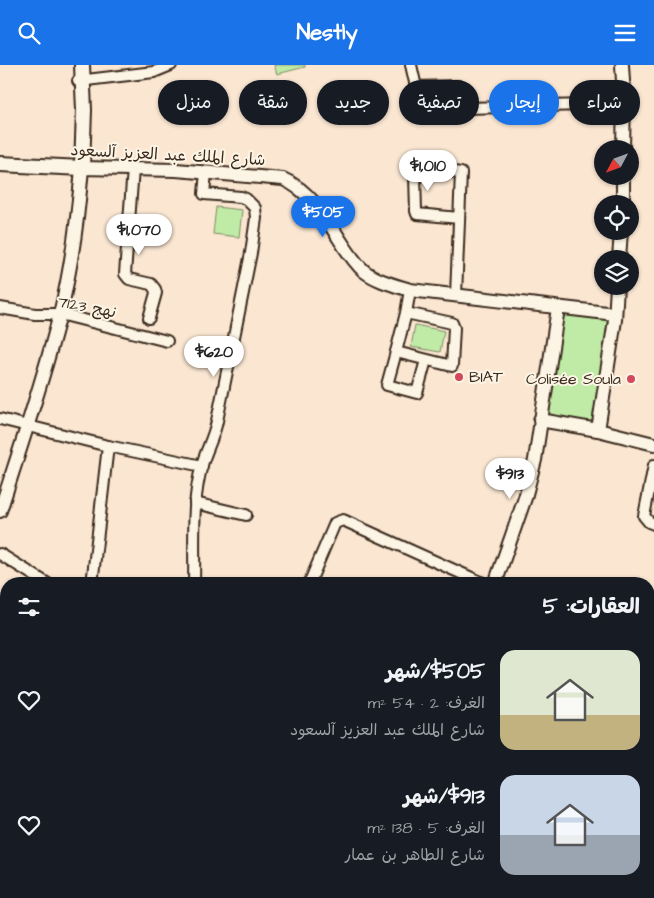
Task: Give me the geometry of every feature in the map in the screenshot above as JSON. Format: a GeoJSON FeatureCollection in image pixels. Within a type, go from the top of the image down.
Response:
{"type":"FeatureCollection","features":[{"type":"Feature","properties":{"kind":"main road"},"geometry":{"type":"LineString","coordinates":[[76,65],[80,81],[83,129],[82,168]]}},
{"type":"Feature","properties":{"kind":"main road"},"geometry":{"type":"LineString","coordinates":[[80,81],[82,65]]}},
{"type":"Feature","properties":{"kind":"main road","name":"شارع الملك عبد العزيز آلسعود"},"geometry":{"type":"LineString","coordinates":[[0,165],[82,168]]}},
{"type":"Feature","properties":{"kind":"street"},"geometry":{"type":"LineString","coordinates":[[80,81],[154,72],[172,65]]}},
{"type":"Feature","properties":{"kind":"street"},"geometry":{"type":"LineString","coordinates":[[411,65],[415,86],[458,86],[462,106],[466,109],[569,106]]}},
{"type":"Feature","properties":{"kind":"street"},"geometry":{"type":"LineString","coordinates":[[622,65],[623,140]]}},
{"type":"Feature","properties":{"kind":"street"},"geometry":{"type":"LineString","coordinates":[[0,511],[60,314],[78,216],[82,168]]}},
{"type":"Feature","properties":{"kind":"street","name":"شارع الملك عبد العزيز آلسعود"},"geometry":{"type":"LineString","coordinates":[[82,168],[206,172],[283,179],[298,187],[321,212],[352,258],[378,280],[410,290],[615,314]]}},
{"type":"Feature","properties":{"kind":"street"},"geometry":{"type":"LineString","coordinates":[[133,169],[125,274],[128,279],[150,284],[155,289],[156,293],[149,318]]}},
{"type":"Feature","properties":{"kind":"street"},"geometry":{"type":"LineString","coordinates":[[456,295],[461,173],[423,169],[417,172],[415,175],[417,213],[459,218]]}},
{"type":"Feature","properties":{"kind":"street"},"geometry":{"type":"LineString","coordinates":[[194,577],[195,503],[202,465],[217,421],[248,271],[256,219],[254,208],[246,199],[204,193],[206,172]]}},
{"type":"Feature","properties":{"kind":"street"},"geometry":{"type":"LineString","coordinates":[[410,290],[406,313],[387,385],[417,393],[426,360]]}},
{"type":"Feature","properties":{"kind":"street"},"geometry":{"type":"LineString","coordinates":[[598,430],[616,295]]}},
{"type":"Feature","properties":{"kind":"street","name":"نهج 7123"},"geometry":{"type":"LineString","coordinates":[[0,308],[35,314],[60,314],[167,341]]}},
{"type":"Feature","properties":{"kind":"street"},"geometry":{"type":"LineString","coordinates":[[497,577],[525,498],[535,461],[558,308]]}},
{"type":"Feature","properties":{"kind":"street"},"geometry":{"type":"LineString","coordinates":[[396,352],[452,366],[454,325],[449,321],[406,313]]}},
{"type":"Feature","properties":{"kind":"street"},"geometry":{"type":"LineString","coordinates":[[0,419],[108,446],[202,465]]}},
{"type":"Feature","properties":{"kind":"street"},"geometry":{"type":"LineString","coordinates":[[540,420],[598,430],[654,444]]}},
{"type":"Feature","properties":{"kind":"street"},"geometry":{"type":"LineString","coordinates":[[93,577],[108,446]]}},
{"type":"Feature","properties":{"kind":"street"},"geometry":{"type":"LineString","coordinates":[[654,465],[644,516],[649,522],[654,524]]}},
{"type":"Feature","properties":{"kind":"street"},"geometry":{"type":"LineString","coordinates":[[195,503],[246,515]]}},
{"type":"Feature","properties":{"kind":"street"},"geometry":{"type":"LineString","coordinates":[[312,577],[335,523],[343,520],[469,577]]}},
{"type":"Feature","properties":{"kind":"street"},"geometry":{"type":"LineString","coordinates":[[0,554],[37,577]]}},
{"type":"Feature","properties":{"kind":"green space"},"geometry":{"type":"Polygon","coordinates":[[[274,65],[305,65],[305,67],[277,74],[274,65]]]}},
{"type":"Feature","properties":{"kind":"green space"},"geometry":{"type":"Polygon","coordinates":[[[216,207],[242,210],[239,237],[213,234],[216,207]]]}},
{"type":"Feature","properties":{"kind":"green space"},"geometry":{"type":"Polygon","coordinates":[[[563,315],[608,320],[593,422],[549,415],[563,315]]]}},
{"type":"Feature","properties":{"kind":"green space"},"geometry":{"type":"Polygon","coordinates":[[[415,325],[444,331],[440,352],[411,347],[415,325]]]}},
{"type":"Feature","properties":{"kind":"place","name":"BIAT"},"geometry":{"type":"Point","coordinates":[459,377]}},
{"type":"Feature","properties":{"kind":"place","name":"Colisée Soula"},"geometry":{"type":"Point","coordinates":[631,379]}}]}
